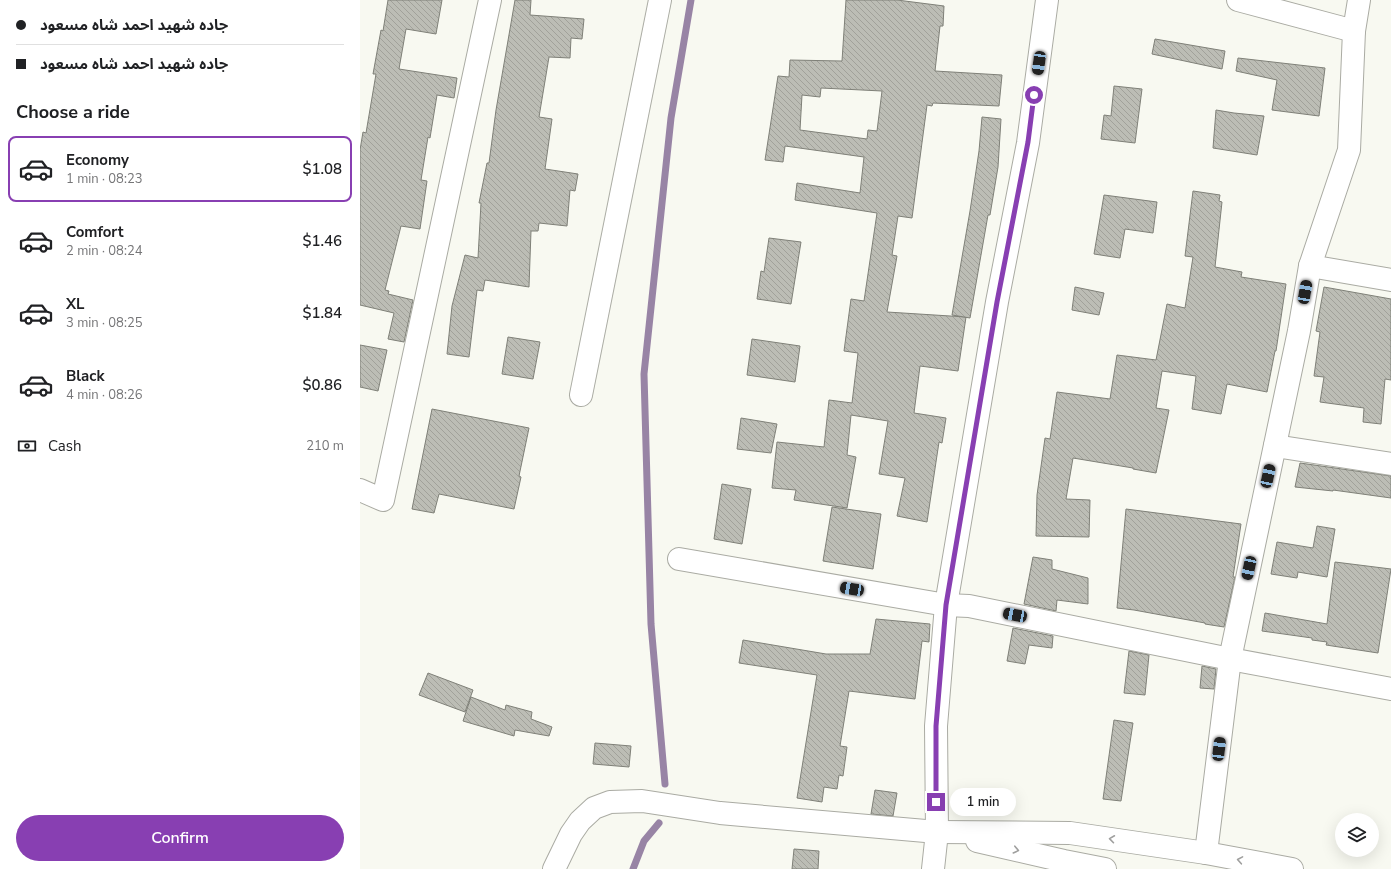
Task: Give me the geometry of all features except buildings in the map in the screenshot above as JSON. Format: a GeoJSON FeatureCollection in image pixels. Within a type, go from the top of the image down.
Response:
{"type":"FeatureCollection","features":[{"type":"Feature","properties":{"kind":"street"},"geometry":{"type":"LineString","coordinates":[[360,490],[383,500],[490,0]]}},
{"type":"Feature","properties":{"kind":"street"},"geometry":{"type":"LineString","coordinates":[[581,395],[660,0]]}},
{"type":"Feature","properties":{"kind":"street"},"geometry":{"type":"LineString","coordinates":[[933,869],[937,832],[936,726],[946,605],[997,302],[1028,142],[1047,0]]}},
{"type":"Feature","properties":{"kind":"street"},"geometry":{"type":"LineString","coordinates":[[1238,0],[1354,31]]}},
{"type":"Feature","properties":{"kind":"street"},"geometry":{"type":"LineString","coordinates":[[1206,853],[1230,659],[1299,331],[1310,266],[1349,150],[1354,31],[1359,0]]}},
{"type":"Feature","properties":{"kind":"street"},"geometry":{"type":"LineString","coordinates":[[1310,266],[1391,280]]}},
{"type":"Feature","properties":{"kind":"street"},"geometry":{"type":"LineString","coordinates":[[1275,446],[1391,464]]}},
{"type":"Feature","properties":{"kind":"street"},"geometry":{"type":"LineString","coordinates":[[679,559],[946,605],[969,606],[1230,659],[1391,689]]}},
{"type":"Feature","properties":{"kind":"street"},"geometry":{"type":"LineString","coordinates":[[554,869],[571,834],[580,820],[594,808],[610,802],[642,801],[720,812],[937,832],[1070,833],[1206,853],[1292,869]]}},
{"type":"Feature","properties":{"kind":"street"},"geometry":{"type":"LineString","coordinates":[[937,832],[1105,869]]}},
{"type":"Feature","properties":{"kind":"waterway"},"geometry":{"type":"LineString","coordinates":[[665,784],[651,624],[644,374],[671,118],[691,0]]}},
{"type":"Feature","properties":{"kind":"waterway"},"geometry":{"type":"LineString","coordinates":[[633,869],[644,841],[659,823]]}},
{"type":"Feature","properties":{"kind":"route"},"geometry":{"type":"LineString","coordinates":[[936,802],[936,726],[946,605],[997,302],[1028,142],[1034,95]]}}]}
